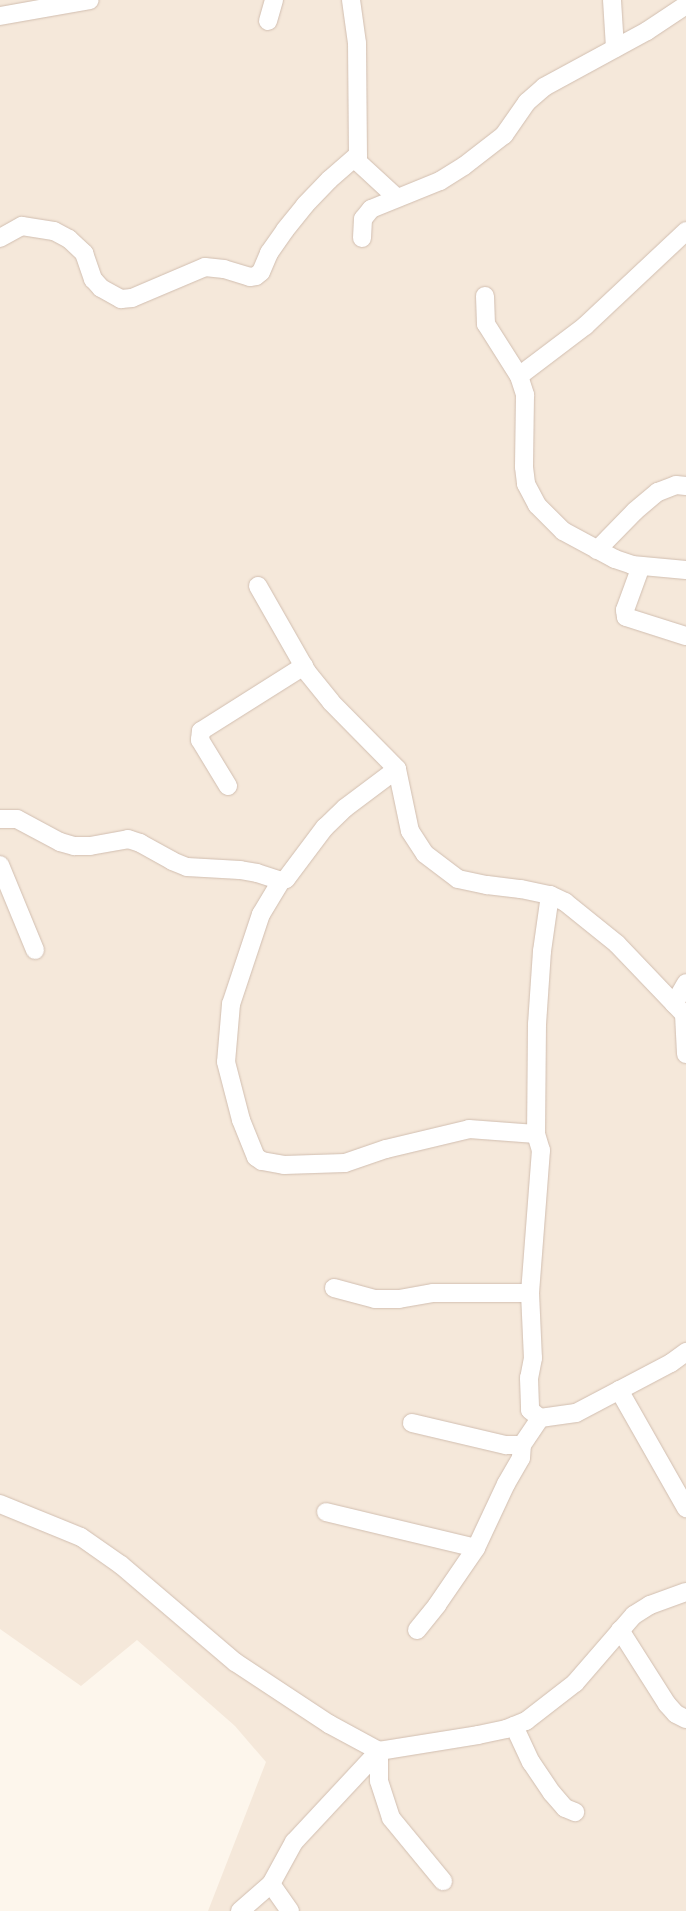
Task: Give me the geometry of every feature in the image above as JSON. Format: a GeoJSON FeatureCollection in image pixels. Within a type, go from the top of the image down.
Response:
{"type":"FeatureCollection","features":[{"type":"Feature","properties":{"kind":"street"},"geometry":{"type":"LineString","coordinates":[[0,16],[90,0]]}},
{"type":"Feature","properties":{"kind":"street"},"geometry":{"type":"LineString","coordinates":[[268,21],[274,0]]}},
{"type":"Feature","properties":{"kind":"street"},"geometry":{"type":"LineString","coordinates":[[351,0],[357,43],[358,162],[397,198]]}},
{"type":"Feature","properties":{"kind":"street"},"geometry":{"type":"LineString","coordinates":[[612,0],[615,48]]}},
{"type":"Feature","properties":{"kind":"street"},"geometry":{"type":"LineString","coordinates":[[362,238],[363,219],[371,209],[440,181],[464,166],[504,135],[527,102],[544,87],[615,48],[686,5]]}},
{"type":"Feature","properties":{"kind":"street"},"geometry":{"type":"LineString","coordinates":[[0,238],[22,226],[54,231],[69,238],[84,253],[93,279],[101,288],[121,299],[132,298],[205,267],[224,269],[250,278],[261,272],[270,253],[304,205],[329,180],[358,156]]}},
{"type":"Feature","properties":{"kind":"street"},"geometry":{"type":"LineString","coordinates":[[519,376],[585,326],[686,231]]}},
{"type":"Feature","properties":{"kind":"street"},"geometry":{"type":"LineString","coordinates":[[485,296],[486,324],[519,376],[525,395],[524,467],[526,484],[537,505],[563,531],[615,559],[641,566],[686,570]]}},
{"type":"Feature","properties":{"kind":"street"},"geometry":{"type":"LineString","coordinates":[[597,550],[635,511],[658,492],[676,485],[686,486]]}},
{"type":"Feature","properties":{"kind":"street"},"geometry":{"type":"LineString","coordinates":[[641,566],[625,610],[626,617],[686,636]]}},
{"type":"Feature","properties":{"kind":"street"},"geometry":{"type":"LineString","coordinates":[[258,586],[304,666],[331,702],[397,769],[410,831],[425,854],[458,878],[550,895],[565,902],[617,944],[684,1014],[686,1054]]}},
{"type":"Feature","properties":{"kind":"street"},"geometry":{"type":"LineString","coordinates":[[228,786],[200,740],[201,731],[304,666]]}},
{"type":"Feature","properties":{"kind":"street"},"geometry":{"type":"LineString","coordinates":[[397,769],[338,814],[286,879],[281,881],[261,914],[231,1004],[226,1062],[241,1120],[256,1157],[262,1161],[284,1165],[346,1163],[386,1149],[469,1129],[536,1134]]}},
{"type":"Feature","properties":{"kind":"street"},"geometry":{"type":"LineString","coordinates":[[0,819],[16,819],[60,842],[74,846],[90,846],[128,840],[140,843],[187,867],[248,871],[281,881]]}},
{"type":"Feature","properties":{"kind":"street"},"geometry":{"type":"LineString","coordinates":[[0,864],[35,950]]}},
{"type":"Feature","properties":{"kind":"street"},"geometry":{"type":"LineString","coordinates":[[550,895],[542,950],[537,1024],[536,1134],[541,1150],[530,1294],[533,1358],[529,1378],[530,1410],[540,1418],[576,1413],[671,1363],[686,1352]]}},
{"type":"Feature","properties":{"kind":"street"},"geometry":{"type":"LineString","coordinates":[[674,1004],[686,983]]}},
{"type":"Feature","properties":{"kind":"street"},"geometry":{"type":"LineString","coordinates":[[334,1288],[375,1299],[400,1299],[433,1293],[530,1294]]}},
{"type":"Feature","properties":{"kind":"street"},"geometry":{"type":"LineString","coordinates":[[619,1390],[686,1508]]}},
{"type":"Feature","properties":{"kind":"street"},"geometry":{"type":"LineString","coordinates":[[417,1630],[437,1605],[476,1548],[506,1484],[521,1458],[522,1445],[540,1418]]}},
{"type":"Feature","properties":{"kind":"street"},"geometry":{"type":"LineString","coordinates":[[412,1424],[460,1433],[506,1445],[522,1445]]}},
{"type":"Feature","properties":{"kind":"street"},"geometry":{"type":"LineString","coordinates":[[0,1504],[64,1528],[88,1541],[121,1565],[235,1662],[329,1724],[379,1751],[478,1735],[514,1726],[538,1714],[575,1683],[634,1615],[650,1605],[686,1592]]}},
{"type":"Feature","properties":{"kind":"street"},"geometry":{"type":"LineString","coordinates":[[326,1512],[476,1548]]}},
{"type":"Feature","properties":{"kind":"street"},"geometry":{"type":"LineString","coordinates":[[620,1630],[667,1704],[676,1714],[686,1719]]}},
{"type":"Feature","properties":{"kind":"street"},"geometry":{"type":"LineString","coordinates":[[514,1726],[531,1762],[552,1793],[566,1808],[575,1812]]}},
{"type":"Feature","properties":{"kind":"street"},"geometry":{"type":"LineString","coordinates":[[379,1751],[379,1781],[391,1818],[443,1881]]}},
{"type":"Feature","properties":{"kind":"street"},"geometry":{"type":"LineString","coordinates":[[240,1911],[270,1884],[294,1842],[379,1751]]}},
{"type":"Feature","properties":{"kind":"street"},"geometry":{"type":"LineString","coordinates":[[270,1884],[290,1911]]}},
{"type":"Feature","properties":{"kind":"shaded area"},"geometry":{"type":"Polygon","coordinates":[[[0,0],[686,0],[686,1911],[208,1911],[266,1762],[235,1726],[137,1640],[81,1686],[0,1629],[0,0]]]}}]}
